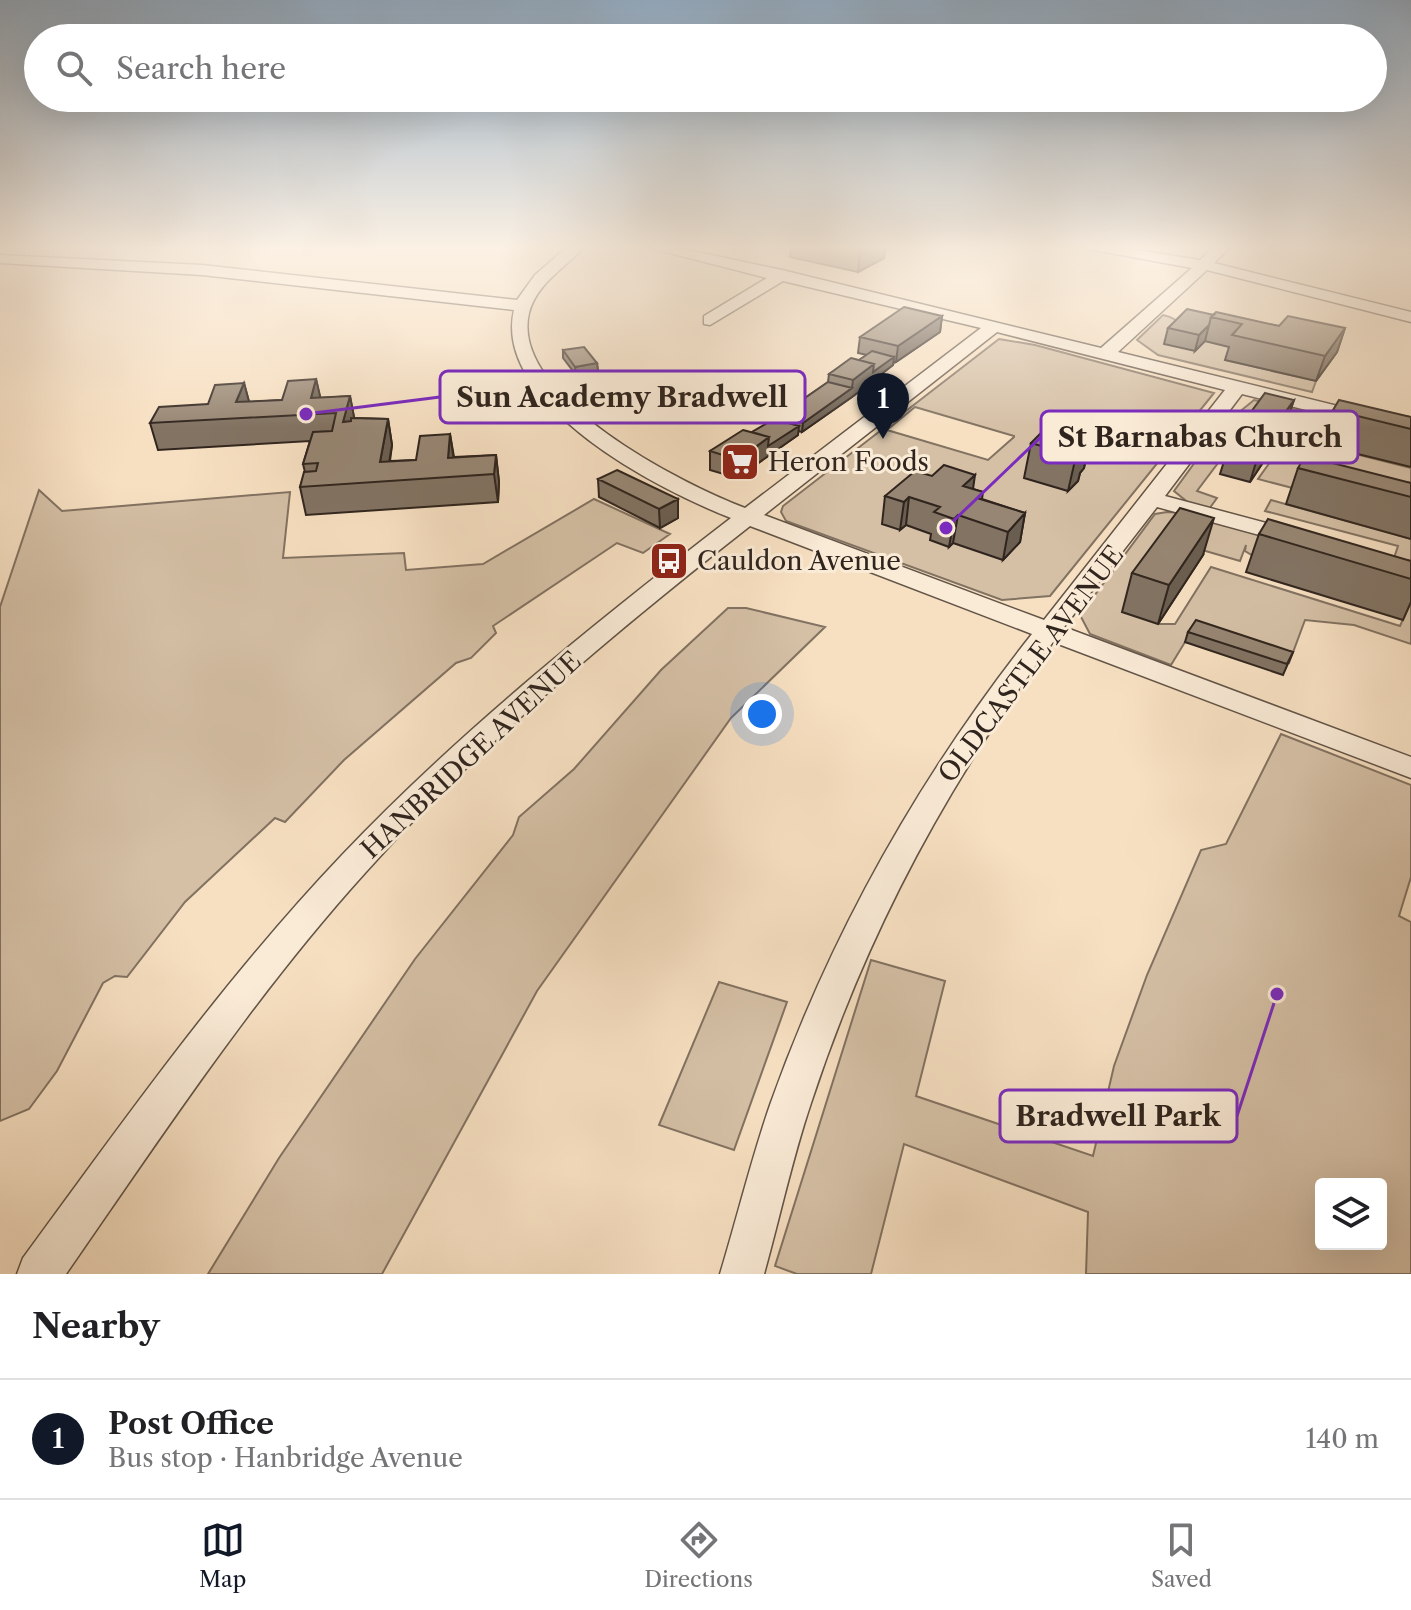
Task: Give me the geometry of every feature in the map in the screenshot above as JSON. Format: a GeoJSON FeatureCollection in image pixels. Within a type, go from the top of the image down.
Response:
{"type":"FeatureCollection","features":[{"type":"Feature","properties":{"kind":"street"},"geometry":{"type":"LineString","coordinates":[[524,307],[520,320],[527,354],[543,385],[561,405],[632,462],[686,492],[1411,768]]}},
{"type":"Feature","properties":{"kind":"street"},"geometry":{"type":"LineString","coordinates":[[710,320],[730,307]]}},
{"type":"Feature","properties":{"kind":"street"},"geometry":{"type":"LineString","coordinates":[[918,307],[1411,430]]}},
{"type":"Feature","properties":{"kind":"street"},"geometry":{"type":"LineString","coordinates":[[1106,353],[1157,307]]}},
{"type":"Feature","properties":{"kind":"street"},"geometry":{"type":"LineString","coordinates":[[1373,307],[1411,317]]}},
{"type":"Feature","properties":{"kind":"street","name":"HANBRIDGE AVENUE"},"geometry":{"type":"LineString","coordinates":[[39,1274],[164,1100],[291,933],[406,810],[536,691],[678,571],[751,518],[995,326]]}},
{"type":"Feature","properties":{"kind":"street","name":"OLDCASTLE AVENUE"},"geometry":{"type":"LineString","coordinates":[[742,1274],[797,1085],[860,930],[915,824],[990,709],[1155,500],[1237,387]]}},
{"type":"Feature","properties":{"kind":"street"},"geometry":{"type":"LineString","coordinates":[[1155,500],[1321,545]]}},
{"type":"Feature","properties":{"kind":"shaded area"},"geometry":{"type":"Polygon","coordinates":[[[1163,315],[1180,323],[1195,351],[1205,341],[1235,348],[1226,360],[1316,381],[1312,392],[1158,355],[1137,340],[1163,315]]]}},
{"type":"Feature","properties":{"kind":"shaded area"},"geometry":{"type":"Polygon","coordinates":[[[999,339],[1035,345],[1214,393],[1050,596],[1002,600],[786,521],[781,512],[783,506],[999,339]],[[915,407],[887,430],[988,460],[1014,436],[915,407]]]}},
{"type":"Feature","properties":{"kind":"shaded area"},"geometry":{"type":"Polygon","coordinates":[[[1254,400],[1411,436],[1411,452],[1312,428],[1305,436],[1249,422],[1197,491],[1217,498],[1209,509],[1190,504],[1174,491],[1228,417],[1232,418],[1254,400]]]}},
{"type":"Feature","properties":{"kind":"shaded area"},"geometry":{"type":"Polygon","coordinates":[[[1288,437],[1411,468],[1411,519],[1258,479],[1288,437]]]}},
{"type":"Feature","properties":{"kind":"shaded area"},"geometry":{"type":"Polygon","coordinates":[[[39,490],[62,511],[290,492],[283,558],[404,553],[406,570],[483,564],[594,499],[670,534],[643,553],[617,543],[493,626],[496,633],[471,658],[456,663],[344,760],[285,822],[275,818],[185,902],[127,977],[115,976],[103,983],[57,1071],[29,1109],[0,1121],[0,607],[39,490]]]}},
{"type":"Feature","properties":{"kind":"shaded area"},"geometry":{"type":"Polygon","coordinates":[[[1271,500],[1411,539],[1411,562],[1394,558],[1398,546],[1265,511],[1271,500]]]}},
{"type":"Feature","properties":{"kind":"shaded area"},"geometry":{"type":"Polygon","coordinates":[[[1185,513],[1411,575],[1411,644],[1354,625],[1305,620],[1289,663],[1185,642],[1171,665],[1090,634],[1080,615],[1155,514],[1185,513]],[[1171,541],[1158,624],[1175,624],[1211,567],[1400,626],[1410,604],[1255,557],[1245,551],[1246,545],[1240,561],[1171,541]]]}},
{"type":"Feature","properties":{"kind":"shaded area"},"geometry":{"type":"Polygon","coordinates":[[[728,608],[746,608],[825,627],[731,718],[537,991],[382,1274],[208,1274],[279,1158],[415,959],[513,835],[519,817],[574,769],[661,670],[728,608]]]}},
{"type":"Feature","properties":{"kind":"shaded area"},"geometry":{"type":"Polygon","coordinates":[[[1281,734],[1411,785],[1411,877],[1399,916],[1411,922],[1411,1274],[1086,1274],[1088,1212],[904,1144],[871,1274],[797,1274],[775,1266],[871,960],[945,981],[916,1096],[1093,1156],[1114,1066],[1147,975],[1201,850],[1226,844],[1281,734]]]}},
{"type":"Feature","properties":{"kind":"shaded area"},"geometry":{"type":"Polygon","coordinates":[[[719,982],[787,1002],[734,1150],[659,1125],[719,982]]]}},
{"type":"Feature","properties":{"kind":"building"},"geometry":{"type":"Polygon","coordinates":[[[903,307],[942,316],[898,346],[860,337],[903,307]]]}},
{"type":"Feature","properties":{"kind":"building"},"geometry":{"type":"Polygon","coordinates":[[[1187,309],[1214,315],[1199,335],[1168,328],[1187,309]]]}},
{"type":"Feature","properties":{"kind":"building"},"geometry":{"type":"Polygon","coordinates":[[[1216,312],[1279,326],[1288,316],[1345,328],[1325,356],[1232,335],[1242,324],[1211,317],[1216,312]]]}},
{"type":"Feature","properties":{"kind":"building"},"geometry":{"type":"Polygon","coordinates":[[[584,347],[597,363],[575,367],[563,350],[584,347]]]}},
{"type":"Feature","properties":{"kind":"building"},"geometry":{"type":"Polygon","coordinates":[[[872,351],[894,357],[873,372],[874,364],[859,360],[872,351]]]}},
{"type":"Feature","properties":{"kind":"building"},"geometry":{"type":"Polygon","coordinates":[[[851,358],[874,364],[853,380],[829,374],[851,358]]]}},
{"type":"Feature","properties":{"kind":"building"},"geometry":{"type":"Polygon","coordinates":[[[316,379],[311,398],[350,396],[343,422],[351,421],[351,418],[388,419],[380,462],[416,460],[420,436],[450,434],[448,458],[496,455],[494,474],[300,487],[304,472],[316,471],[318,463],[303,464],[313,432],[332,431],[336,413],[150,423],[159,407],[208,404],[215,385],[244,383],[236,402],[282,400],[288,381],[316,379]]]}},
{"type":"Feature","properties":{"kind":"building"},"geometry":{"type":"Polygon","coordinates":[[[828,382],[852,388],[803,423],[779,416],[828,382]]]}},
{"type":"Feature","properties":{"kind":"building"},"geometry":{"type":"Polygon","coordinates":[[[1265,393],[1294,400],[1261,446],[1231,439],[1265,393]]]}},
{"type":"Feature","properties":{"kind":"building"},"geometry":{"type":"Polygon","coordinates":[[[1339,400],[1411,417],[1411,429],[1333,410],[1339,400]]]}},
{"type":"Feature","properties":{"kind":"building"},"geometry":{"type":"Polygon","coordinates":[[[774,419],[799,426],[768,446],[769,437],[752,432],[774,419]]]}},
{"type":"Feature","properties":{"kind":"building"},"geometry":{"type":"Polygon","coordinates":[[[1066,426],[1091,433],[1076,456],[1031,443],[1042,432],[1055,436],[1066,426]]]}},
{"type":"Feature","properties":{"kind":"building"},"geometry":{"type":"Polygon","coordinates":[[[743,430],[769,437],[738,460],[710,451],[743,430]]]}},
{"type":"Feature","properties":{"kind":"building"},"geometry":{"type":"Polygon","coordinates":[[[1305,456],[1411,483],[1411,497],[1298,468],[1305,456]]]}},
{"type":"Feature","properties":{"kind":"building"},"geometry":{"type":"Polygon","coordinates":[[[944,465],[975,475],[963,486],[983,492],[977,498],[1025,513],[1008,532],[958,515],[954,519],[934,512],[940,507],[909,497],[904,502],[885,496],[915,471],[932,476],[944,465]]]}},
{"type":"Feature","properties":{"kind":"building"},"geometry":{"type":"Polygon","coordinates":[[[617,470],[678,499],[659,509],[598,479],[617,470]]]}},
{"type":"Feature","properties":{"kind":"building"},"geometry":{"type":"Polygon","coordinates":[[[1180,508],[1214,518],[1169,585],[1132,573],[1180,508]]]}},
{"type":"Feature","properties":{"kind":"building"},"geometry":{"type":"Polygon","coordinates":[[[1268,519],[1411,561],[1411,579],[1259,534],[1268,519]]]}},
{"type":"Feature","properties":{"kind":"building"},"geometry":{"type":"Polygon","coordinates":[[[1196,620],[1293,652],[1287,664],[1188,632],[1196,620]]]}},
{"type":"Feature","properties":{"kind":"place","name":"Sun Academy Bradwell"},"geometry":{"type":"Point","coordinates":[306,414]}},
{"type":"Feature","properties":{"kind":"place","name":"Post Office"},"geometry":{"type":"Point","coordinates":[883,439]}},
{"type":"Feature","properties":{"kind":"place","name":"Heron Foods"},"geometry":{"type":"Point","coordinates":[740,462]}},
{"type":"Feature","properties":{"kind":"place","name":"St Barnabas Church"},"geometry":{"type":"Point","coordinates":[946,528]}},
{"type":"Feature","properties":{"kind":"place","name":"Cauldon Avenue"},"geometry":{"type":"Point","coordinates":[669,561]}},
{"type":"Feature","properties":{"kind":"place","name":"Bradwell Park"},"geometry":{"type":"Point","coordinates":[1277,994]}}]}
